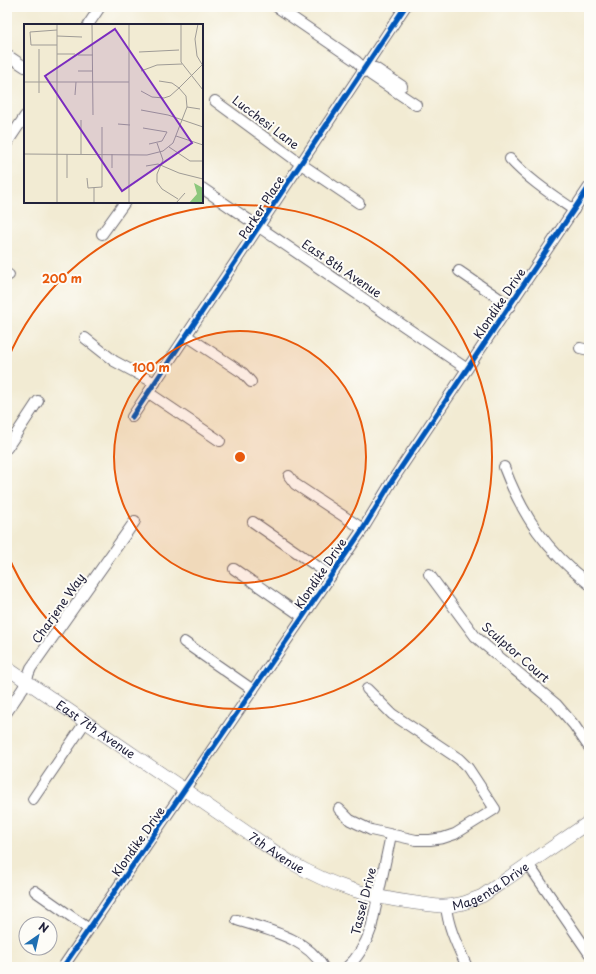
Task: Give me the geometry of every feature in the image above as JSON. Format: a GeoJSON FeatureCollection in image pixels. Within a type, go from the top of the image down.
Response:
{"type":"FeatureCollection","features":[{"type":"Feature","properties":{"kind":"main road","name":"East 7th Avenue"},"geometry":{"type":"LineString","coordinates":[[7,668],[185,790]]}},
{"type":"Feature","properties":{"kind":"main road","name":"7th Avenue"},"geometry":{"type":"LineString","coordinates":[[185,790],[290,862],[334,884],[355,892],[378,898]]}},
{"type":"Feature","properties":{"kind":"main road","name":"Magenta Drive"},"geometry":{"type":"LineString","coordinates":[[378,898],[446,906],[458,905],[470,901],[482,896],[589,822]]}},
{"type":"Feature","properties":{"kind":"street"},"geometry":{"type":"LineString","coordinates":[[91,24],[100,7]]}},
{"type":"Feature","properties":{"kind":"street"},"geometry":{"type":"LineString","coordinates":[[277,7],[364,68],[371,75],[416,105]]}},
{"type":"Feature","properties":{"kind":"street","name":"Parker Place"},"geometry":{"type":"LineString","coordinates":[[132,418],[405,7]]}},
{"type":"Feature","properties":{"kind":"street"},"geometry":{"type":"LineString","coordinates":[[7,55],[24,67]]}},
{"type":"Feature","properties":{"kind":"street"},"geometry":{"type":"LineString","coordinates":[[364,68],[376,68],[402,86]]}},
{"type":"Feature","properties":{"kind":"street","name":"Lucchesi Lane"},"geometry":{"type":"LineString","coordinates":[[215,101],[301,164],[359,203]]}},
{"type":"Feature","properties":{"kind":"street"},"geometry":{"type":"LineString","coordinates":[[7,143],[24,118]]}},
{"type":"Feature","properties":{"kind":"street"},"geometry":{"type":"LineString","coordinates":[[510,159],[534,182],[574,210]]}},
{"type":"Feature","properties":{"kind":"street","name":"Klondike Drive"},"geometry":{"type":"LineString","coordinates":[[63,967],[363,529],[392,482],[589,187]]}},
{"type":"Feature","properties":{"kind":"street","name":"East 8th Avenue"},"geometry":{"type":"LineString","coordinates":[[203,189],[467,369]]}},
{"type":"Feature","properties":{"kind":"street"},"geometry":{"type":"LineString","coordinates":[[102,234],[124,203]]}},
{"type":"Feature","properties":{"kind":"street"},"geometry":{"type":"LineString","coordinates":[[459,271],[510,306]]}},
{"type":"Feature","properties":{"kind":"street"},"geometry":{"type":"LineString","coordinates":[[187,336],[244,373],[251,382]]}},
{"type":"Feature","properties":{"kind":"street"},"geometry":{"type":"LineString","coordinates":[[85,338],[114,361],[155,383]]}},
{"type":"Feature","properties":{"kind":"street"},"geometry":{"type":"LineString","coordinates":[[149,393],[220,441]]}},
{"type":"Feature","properties":{"kind":"street"},"geometry":{"type":"LineString","coordinates":[[7,448],[38,401]]}},
{"type":"Feature","properties":{"kind":"street"},"geometry":{"type":"LineString","coordinates":[[504,466],[520,505],[532,525],[558,557],[589,584]]}},
{"type":"Feature","properties":{"kind":"street"},"geometry":{"type":"LineString","coordinates":[[288,476],[295,484],[363,529]]}},
{"type":"Feature","properties":{"kind":"street","name":"Charjene Way"},"geometry":{"type":"LineString","coordinates":[[7,712],[26,681],[31,668],[135,521]]}},
{"type":"Feature","properties":{"kind":"street"},"geometry":{"type":"LineString","coordinates":[[253,522],[331,576]]}},
{"type":"Feature","properties":{"kind":"street"},"geometry":{"type":"LineString","coordinates":[[234,569],[303,617]]}},
{"type":"Feature","properties":{"kind":"street","name":"Sculptor Court"},"geometry":{"type":"LineString","coordinates":[[429,574],[475,636],[556,704],[570,720],[589,747]]}},
{"type":"Feature","properties":{"kind":"street"},"geometry":{"type":"LineString","coordinates":[[184,642],[253,690]]}},
{"type":"Feature","properties":{"kind":"street"},"geometry":{"type":"LineString","coordinates":[[339,809],[350,820],[370,830],[416,840],[430,840],[456,834],[495,809],[468,768],[459,759],[392,714],[367,689]]}},
{"type":"Feature","properties":{"kind":"street"},"geometry":{"type":"LineString","coordinates":[[33,799],[86,721]]}},
{"type":"Feature","properties":{"kind":"street","name":"Tassel Drive"},"geometry":{"type":"LineString","coordinates":[[347,967],[359,954],[371,929],[391,835]]}},
{"type":"Feature","properties":{"kind":"street"},"geometry":{"type":"LineString","coordinates":[[528,864],[589,953]]}},
{"type":"Feature","properties":{"kind":"street"},"geometry":{"type":"LineString","coordinates":[[35,891],[89,928]]}},
{"type":"Feature","properties":{"kind":"street"},"geometry":{"type":"LineString","coordinates":[[446,906],[450,929],[467,967]]}},
{"type":"Feature","properties":{"kind":"street"},"geometry":{"type":"LineString","coordinates":[[237,920],[291,939],[302,945],[313,954],[323,967]]}},
{"type":"Feature","properties":{"kind":"cycle path"},"geometry":{"type":"LineString","coordinates":[[132,417],[405,7]]}},
{"type":"Feature","properties":{"kind":"cycle path"},"geometry":{"type":"LineString","coordinates":[[63,967],[363,529],[392,481],[589,187]]}}]}
